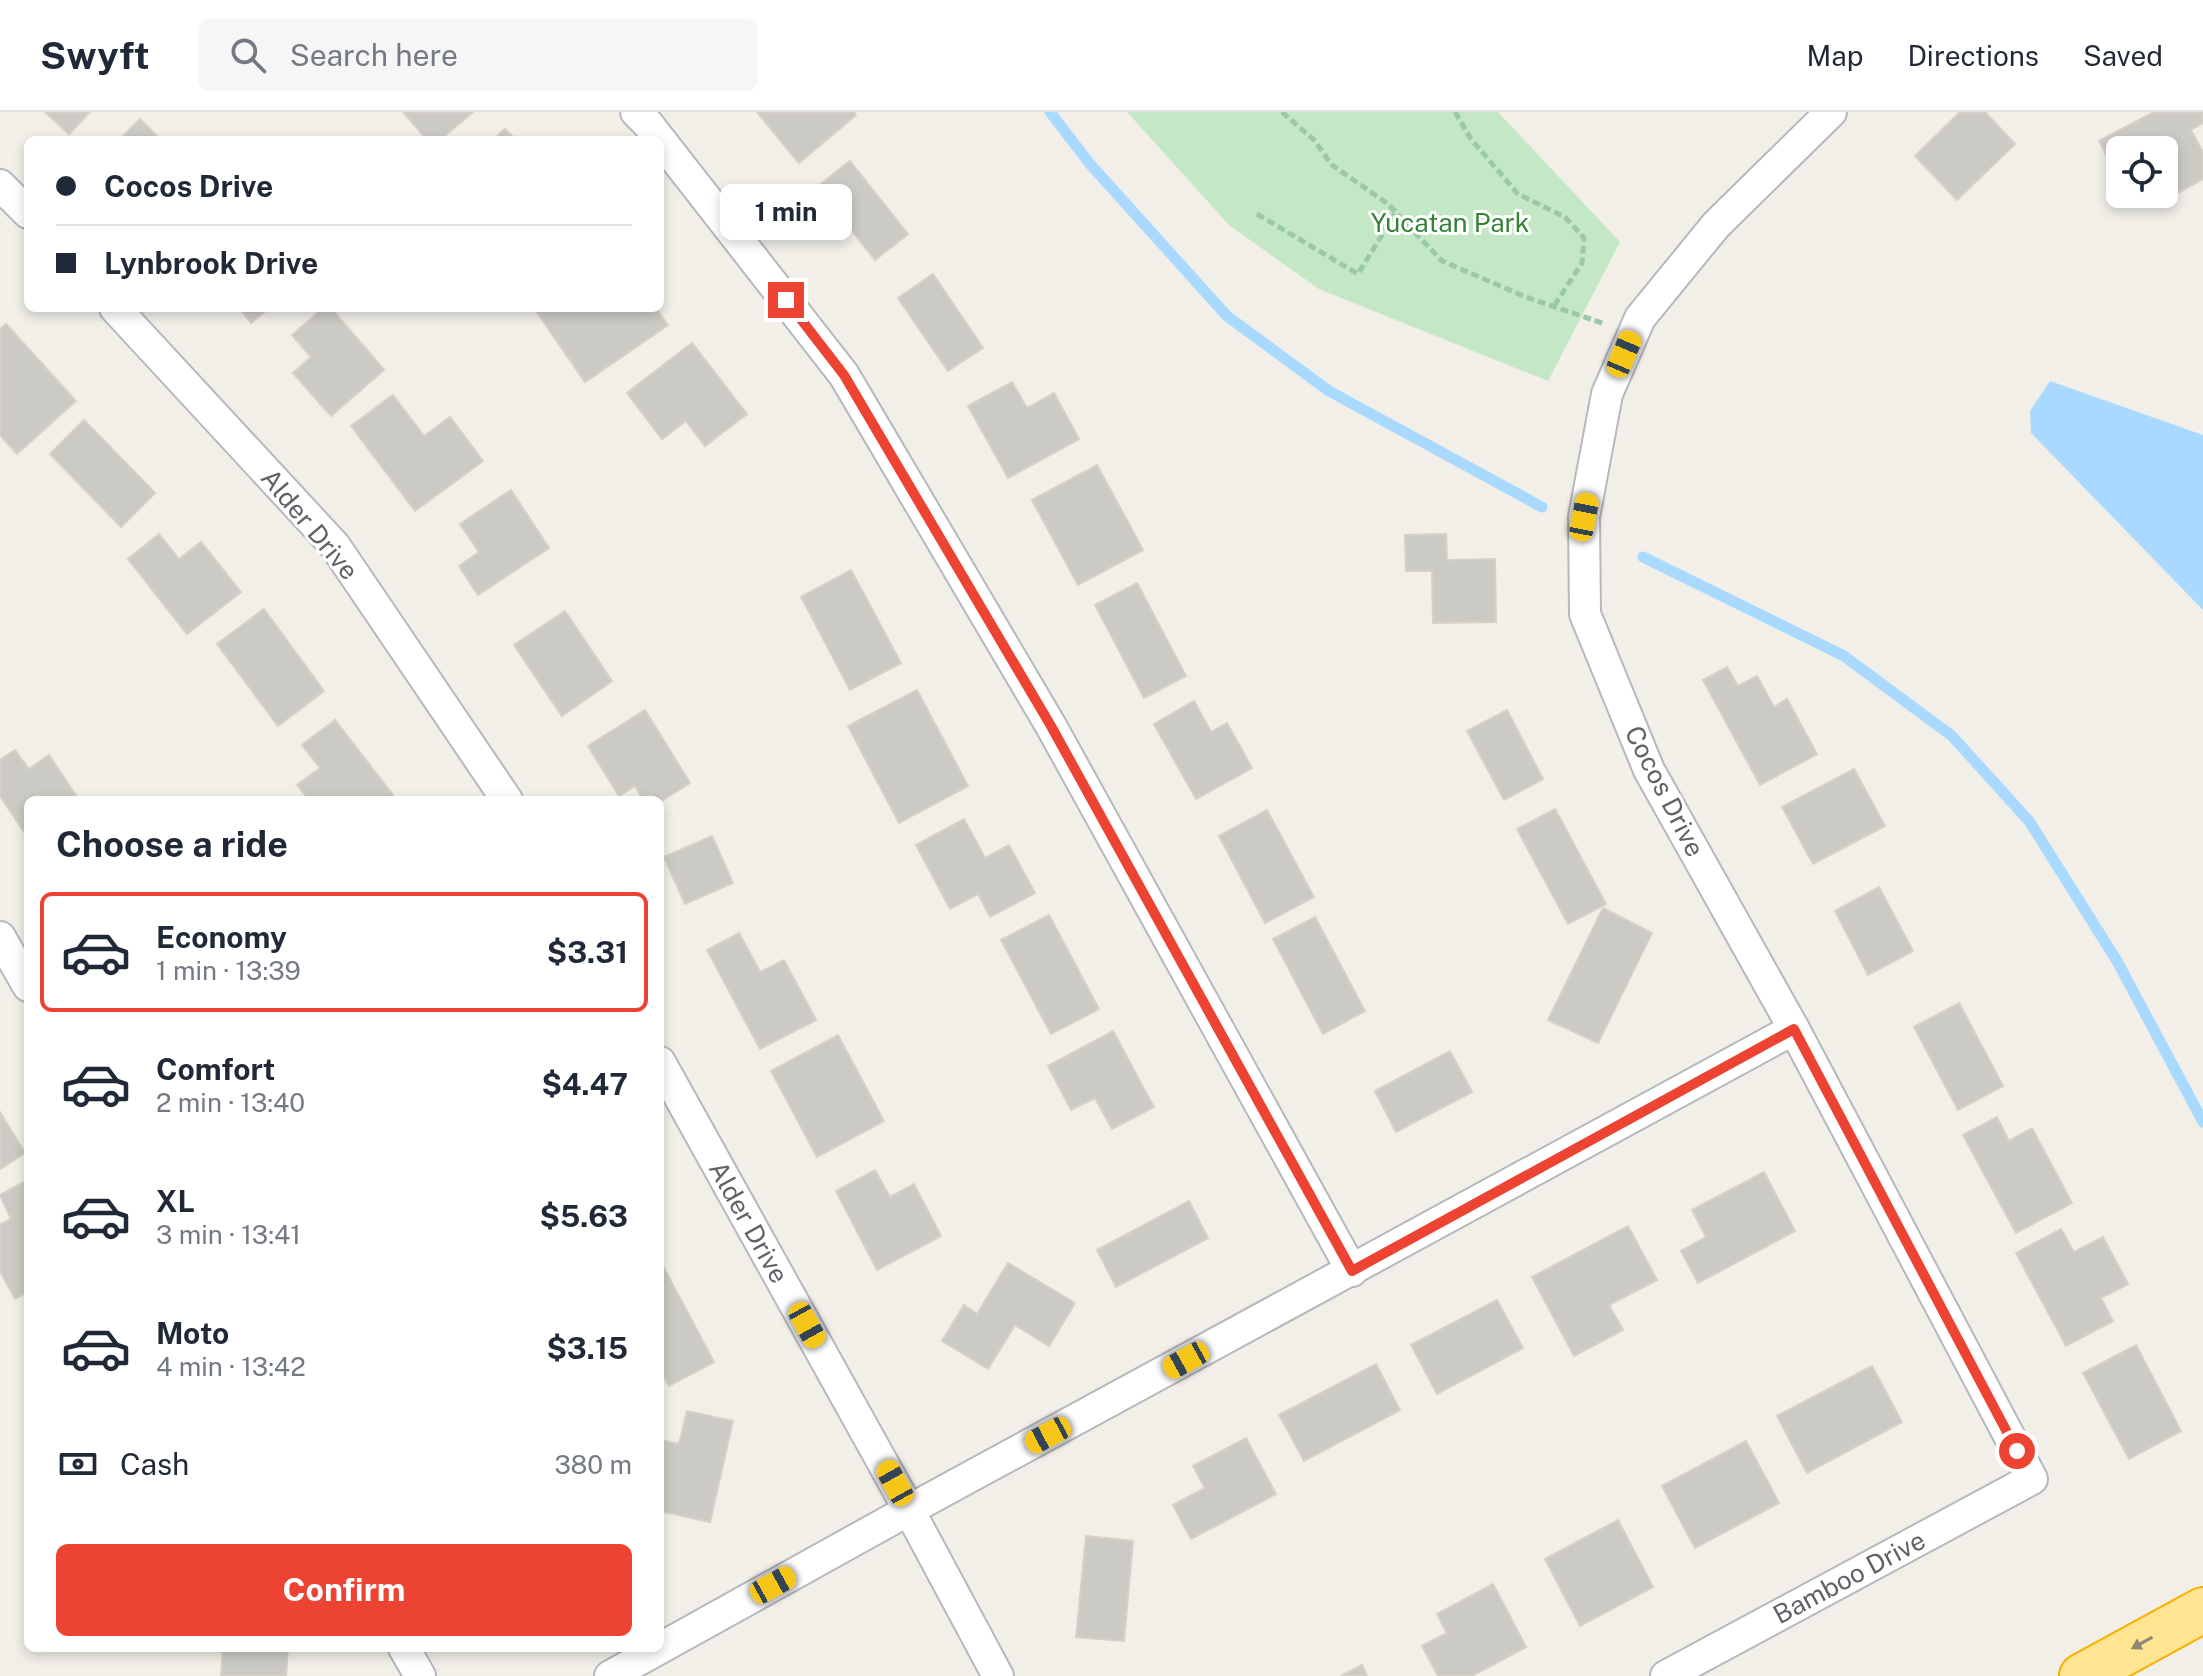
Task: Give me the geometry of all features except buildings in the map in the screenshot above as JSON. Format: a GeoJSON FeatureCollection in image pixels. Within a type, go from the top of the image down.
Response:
{"type":"FeatureCollection","features":[{"type":"Feature","properties":{"kind":"highway"},"geometry":{"type":"LineString","coordinates":[[2082,1676],[2203,1610]]}},
{"type":"Feature","properties":{"kind":"street"},"geometry":{"type":"LineString","coordinates":[[636,112],[657,136]]}},
{"type":"Feature","properties":{"kind":"street","name":"Cocos Drive"},"geometry":{"type":"LineString","coordinates":[[1831,112],[1716,225],[1640,318],[1632,334],[1607,394],[1584,517],[1585,614],[1649,770],[1794,1029],[2032,1479]]}},
{"type":"Feature","properties":{"kind":"street"},"geometry":{"type":"LineString","coordinates":[[664,144],[844,375],[1051,726],[1352,1271]]}},
{"type":"Feature","properties":{"kind":"street"},"geometry":{"type":"LineString","coordinates":[[0,185],[24,209]]}},
{"type":"Feature","properties":{"kind":"street","name":"Alder Drive"},"geometry":{"type":"LineString","coordinates":[[119,312],[335,546],[504,796]]}},
{"type":"Feature","properties":{"kind":"street"},"geometry":{"type":"LineString","coordinates":[[0,937],[24,979]]}},
{"type":"Feature","properties":{"kind":"street"},"geometry":{"type":"LineString","coordinates":[[664,1646],[1794,1029]]}},
{"type":"Feature","properties":{"kind":"street","name":"Alder Drive"},"geometry":{"type":"LineString","coordinates":[[664,1069],[998,1676]]}},
{"type":"Feature","properties":{"kind":"street","name":"Bamboo Drive"},"geometry":{"type":"LineString","coordinates":[[1666,1676],[2032,1479]]}},
{"type":"Feature","properties":{"kind":"street"},"geometry":{"type":"LineString","coordinates":[[406,1652],[420,1676]]}},
{"type":"Feature","properties":{"kind":"street"},"geometry":{"type":"LineString","coordinates":[[610,1676],[653,1652]]}},
{"type":"Feature","properties":{"kind":"path"},"geometry":{"type":"LineString","coordinates":[[1282,112],[1314,140],[1332,165],[1388,204],[1442,261],[1526,297],[1632,334]]}},
{"type":"Feature","properties":{"kind":"path"},"geometry":{"type":"LineString","coordinates":[[1455,112],[1471,139],[1518,194],[1565,217],[1584,238],[1582,263],[1554,306]]}},
{"type":"Feature","properties":{"kind":"path"},"geometry":{"type":"LineString","coordinates":[[1257,214],[1358,274],[1396,212]]}},
{"type":"Feature","properties":{"kind":"green space","name":"Yucatan Park"},"geometry":{"type":"Polygon","coordinates":[[[1127,112],[1498,112],[1620,242],[1548,381],[1319,289],[1229,225],[1127,112]]]}},
{"type":"Feature","properties":{"kind":"water"},"geometry":{"type":"Polygon","coordinates":[[[2050,381],[2203,435],[2203,610],[2031,433],[2030,411],[2050,381]]]}},
{"type":"Feature","properties":{"kind":"waterway"},"geometry":{"type":"LineString","coordinates":[[1050,112],[1090,164],[1227,316],[1329,391],[1542,507]]}},
{"type":"Feature","properties":{"kind":"waterway"},"geometry":{"type":"LineString","coordinates":[[1643,557],[1844,656],[1952,736],[2029,821],[2117,961],[2203,1122]]}},
{"type":"Feature","properties":{"kind":"route"},"geometry":{"type":"LineString","coordinates":[[786,300],[844,375],[1051,726],[1352,1271],[1794,1029],[2017,1451]]}}]}
